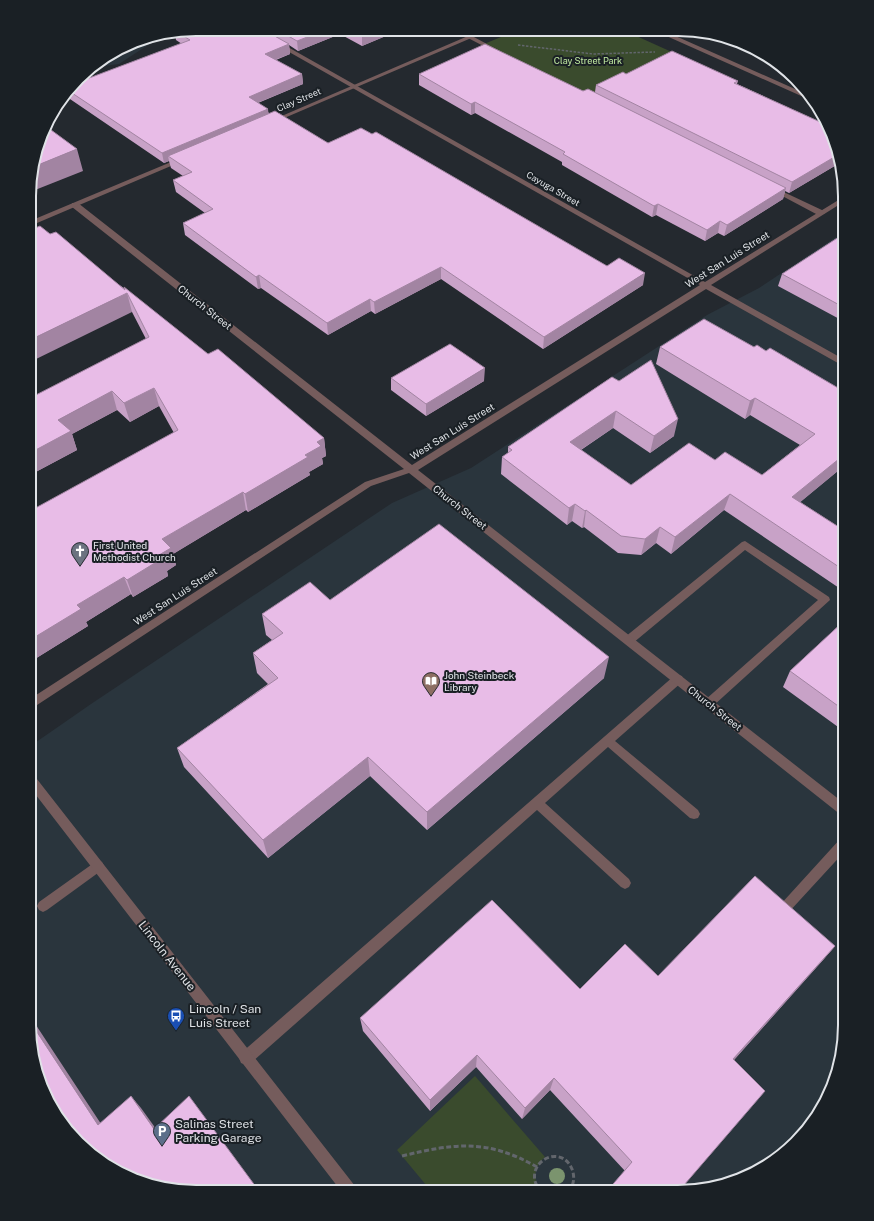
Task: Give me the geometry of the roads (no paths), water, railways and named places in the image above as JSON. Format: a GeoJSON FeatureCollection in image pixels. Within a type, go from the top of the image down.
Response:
{"type":"FeatureCollection","features":[{"type":"Feature","properties":{"kind":"street"},"geometry":{"type":"LineString","coordinates":[[670,36],[801,94]]}},
{"type":"Feature","properties":{"kind":"street"},"geometry":{"type":"LineString","coordinates":[[470,37],[505,55]]}},
{"type":"Feature","properties":{"kind":"street","name":"Clay Street"},"geometry":{"type":"LineString","coordinates":[[267,124],[470,37]]}},
{"type":"Feature","properties":{"kind":"street","name":"Cayuga Street"},"geometry":{"type":"LineString","coordinates":[[273,41],[838,360]]}},
{"type":"Feature","properties":{"kind":"street"},"geometry":{"type":"LineString","coordinates":[[36,221],[188,157]]}},
{"type":"Feature","properties":{"kind":"street"},"geometry":{"type":"LineString","coordinates":[[763,184],[821,213]]}},
{"type":"Feature","properties":{"kind":"street","name":"West San Luis Street"},"geometry":{"type":"LineString","coordinates":[[36,700],[368,484],[412,470],[838,202]]}},
{"type":"Feature","properties":{"kind":"street","name":"Church Street"},"geometry":{"type":"LineString","coordinates":[[75,205],[838,804]]}},
{"type":"Feature","properties":{"kind":"street"},"geometry":{"type":"LineString","coordinates":[[629,640],[746,545],[824,600],[709,703]]}},
{"type":"Feature","properties":{"kind":"street"},"geometry":{"type":"LineString","coordinates":[[246,1058],[678,679]]}},
{"type":"Feature","properties":{"kind":"street"},"geometry":{"type":"LineString","coordinates":[[608,741],[694,814]]}},
{"type":"Feature","properties":{"kind":"street","name":"Lincoln Avenue"},"geometry":{"type":"LineString","coordinates":[[36,789],[98,866],[345,1185]]}},
{"type":"Feature","properties":{"kind":"street"},"geometry":{"type":"LineString","coordinates":[[537,803],[625,883]]}},
{"type":"Feature","properties":{"kind":"street"},"geometry":{"type":"LineString","coordinates":[[784,908],[838,850]]}},
{"type":"Feature","properties":{"kind":"street"},"geometry":{"type":"LineString","coordinates":[[43,906],[98,866]]}},
{"type":"Feature","properties":{"kind":"place","name":"First United Methodist Church"},"geometry":{"type":"Point","coordinates":[80,566]}},
{"type":"Feature","properties":{"kind":"place","name":"John Steinbeck Library"},"geometry":{"type":"Point","coordinates":[431,696]}},
{"type":"Feature","properties":{"kind":"place","name":"Lincoln / San Luis Street"},"geometry":{"type":"Point","coordinates":[176,1031]}},
{"type":"Feature","properties":{"kind":"place","name":"Salinas Street Parking Garage"},"geometry":{"type":"Point","coordinates":[162,1146]}},
{"type":"Feature","properties":{"kind":"park label","name":"Clay Street Park"},"geometry":{"type":"Point","coordinates":[588,61]}}]}
